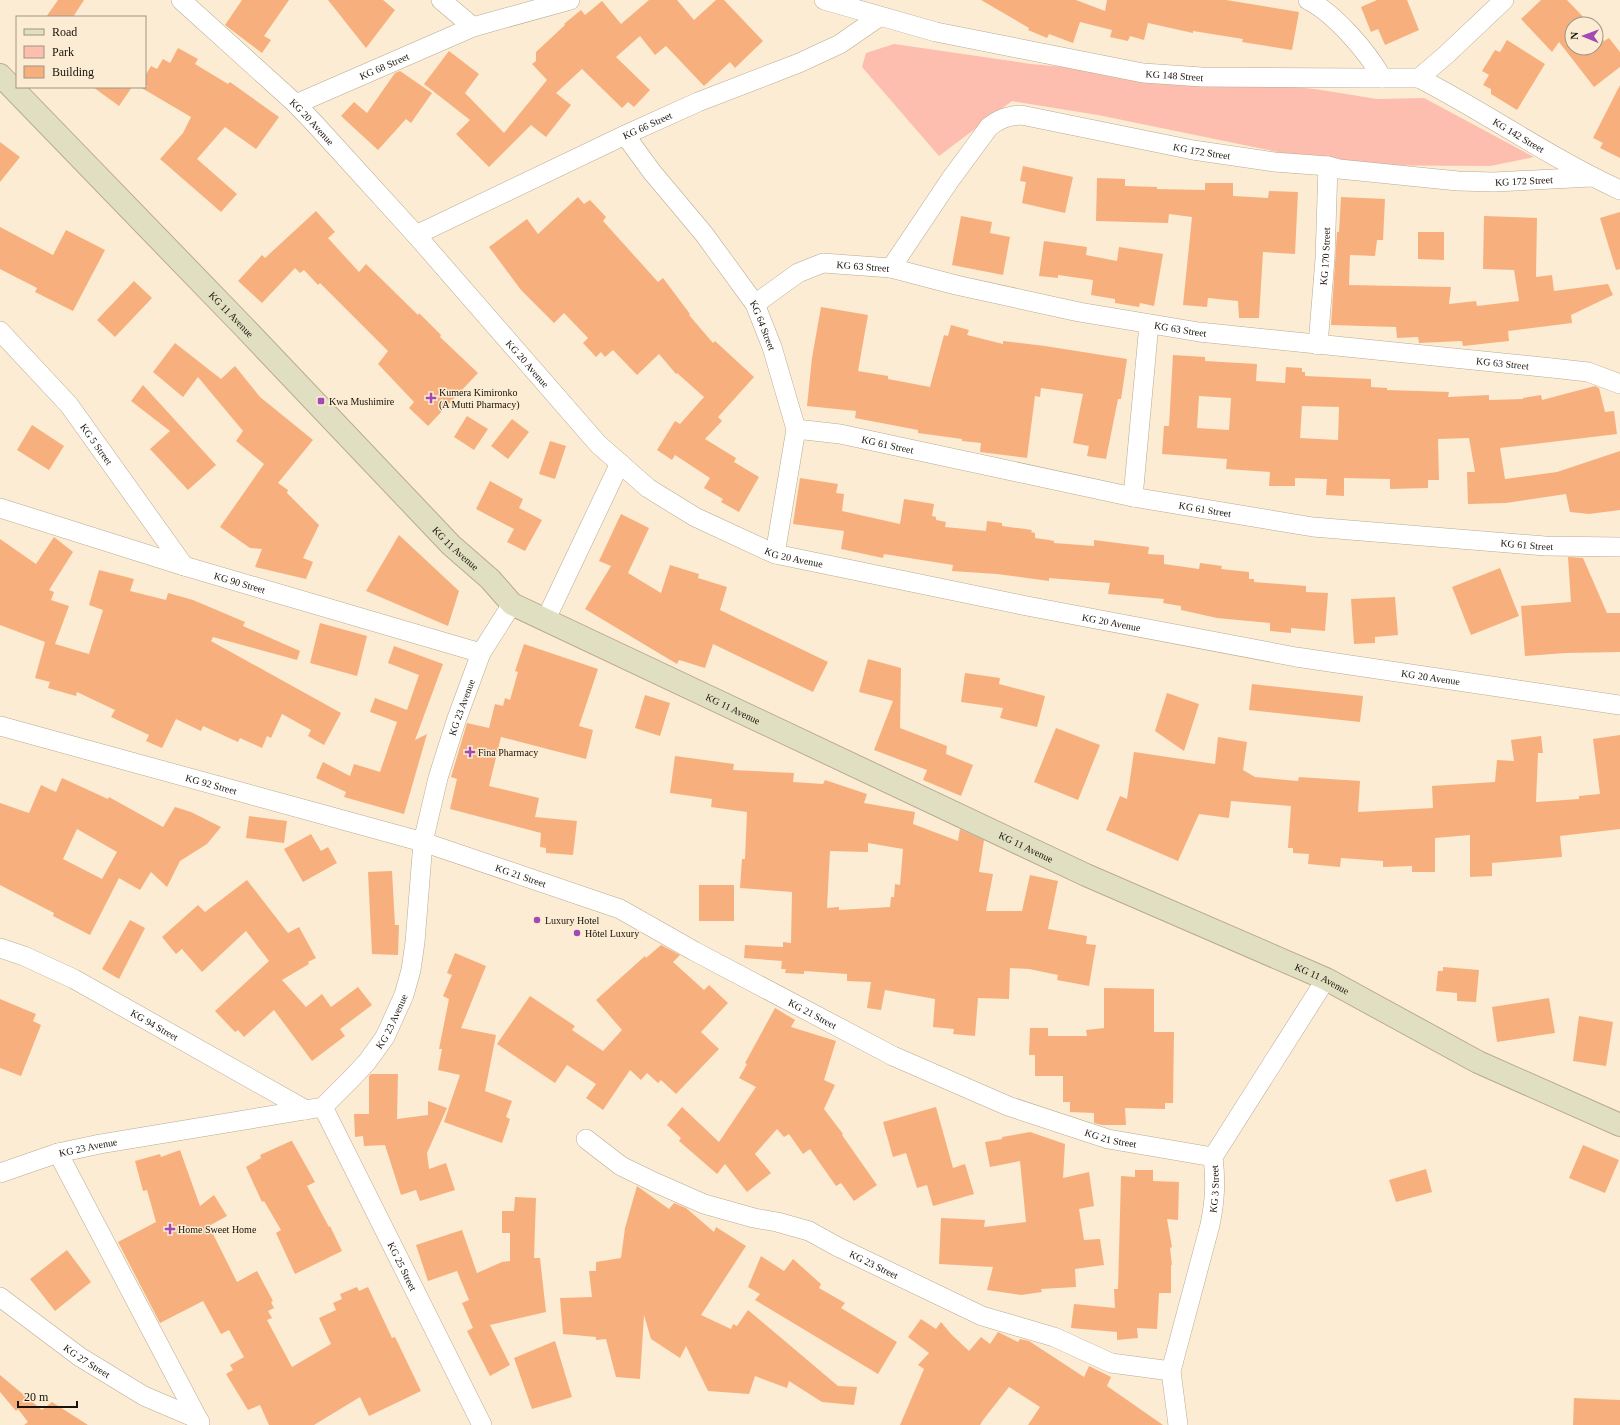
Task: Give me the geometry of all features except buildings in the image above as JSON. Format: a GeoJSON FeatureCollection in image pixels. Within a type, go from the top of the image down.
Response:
{"type":"FeatureCollection","features":[{"type":"Feature","properties":{"kind":"main road","name":"KG 11 Avenue"},"geometry":{"type":"LineString","coordinates":[[0,75],[244,327],[451,545],[490,580],[512,604],[1086,875],[1326,979],[1478,1062],[1620,1124]]}},
{"type":"Feature","properties":{"kind":"street","name":"KG 20 Avenue"},"geometry":{"type":"LineString","coordinates":[[181,0],[296,104],[416,235],[598,444],[648,488],[695,517],[775,554],[1027,606],[1296,658],[1620,705]]}},
{"type":"Feature","properties":{"kind":"street"},"geometry":{"type":"LineString","coordinates":[[441,0],[473,27]]}},
{"type":"Feature","properties":{"kind":"street","name":"KG 68 Street"},"geometry":{"type":"LineString","coordinates":[[296,104],[473,27],[570,0]]}},
{"type":"Feature","properties":{"kind":"street","name":"KG 148 Street"},"geometry":{"type":"LineString","coordinates":[[824,0],[879,17],[936,32],[1143,73],[1202,77],[1419,78]]}},
{"type":"Feature","properties":{"kind":"street"},"geometry":{"type":"LineString","coordinates":[[1308,0],[1329,15],[1358,43],[1372,61],[1382,78]]}},
{"type":"Feature","properties":{"kind":"street"},"geometry":{"type":"LineString","coordinates":[[1419,78],[1447,54],[1504,0]]}},
{"type":"Feature","properties":{"kind":"street","name":"KG 66 Street"},"geometry":{"type":"LineString","coordinates":[[416,235],[625,135],[698,102],[799,63],[840,44],[879,17]]}},
{"type":"Feature","properties":{"kind":"street","name":"KG 142 Street"},"geometry":{"type":"LineString","coordinates":[[1419,78],[1448,93],[1592,177],[1620,190]]}},
{"type":"Feature","properties":{"kind":"street","name":"KG 172 Street"},"geometry":{"type":"LineString","coordinates":[[891,268],[946,186],[989,127],[1008,116],[1020,115],[1193,150],[1274,162],[1328,166],[1458,181],[1494,182],[1592,177]]}},
{"type":"Feature","properties":{"kind":"street","name":"KG 64 Street"},"geometry":{"type":"LineString","coordinates":[[625,135],[652,172],[704,234],[755,304],[772,347],[796,429],[775,554]]}},
{"type":"Feature","properties":{"kind":"street","name":"KG 170 Street"},"geometry":{"type":"LineString","coordinates":[[1318,345],[1325,259],[1328,166]]}},
{"type":"Feature","properties":{"kind":"street","name":"KG 63 Street"},"geometry":{"type":"LineString","coordinates":[[755,304],[798,273],[823,263],[891,268],[956,285],[1079,312],[1198,332],[1588,372],[1620,384]]}},
{"type":"Feature","properties":{"kind":"street"},"geometry":{"type":"LineString","coordinates":[[1133,498],[1149,324]]}},
{"type":"Feature","properties":{"kind":"street","name":"KG 5 Street"},"geometry":{"type":"LineString","coordinates":[[0,331],[69,405],[184,566]]}},
{"type":"Feature","properties":{"kind":"street","name":"KG 61 Street"},"geometry":{"type":"LineString","coordinates":[[796,429],[840,434],[1133,498],[1313,527],[1545,546],[1620,547]]}},
{"type":"Feature","properties":{"kind":"street"},"geometry":{"type":"LineString","coordinates":[[546,619],[620,463]]}},
{"type":"Feature","properties":{"kind":"street","name":"KG 90 Street"},"geometry":{"type":"LineString","coordinates":[[0,508],[184,566],[481,653]]}},
{"type":"Feature","properties":{"kind":"street","name":"KG 23 Avenue"},"geometry":{"type":"LineString","coordinates":[[0,1173],[58,1153],[100,1144],[314,1108],[352,1078],[367,1062],[385,1037],[404,995],[411,970],[416,942],[423,842],[438,778],[456,721],[481,653],[512,604]]}},
{"type":"Feature","properties":{"kind":"street","name":"KG 92 Street"},"geometry":{"type":"LineString","coordinates":[[0,726],[423,842]]}},
{"type":"Feature","properties":{"kind":"street","name":"KG 21 Street"},"geometry":{"type":"LineString","coordinates":[[423,842],[620,909],[694,951],[893,1056],[1008,1106],[1108,1139],[1213,1157]]}},
{"type":"Feature","properties":{"kind":"street","name":"KG 94 Street"},"geometry":{"type":"LineString","coordinates":[[0,948],[24,956],[74,979],[314,1108]]}},
{"type":"Feature","properties":{"kind":"street","name":"KG 3 Street"},"geometry":{"type":"LineString","coordinates":[[1178,1425],[1171,1371],[1210,1225],[1216,1181],[1213,1157],[1326,979]]}},
{"type":"Feature","properties":{"kind":"street","name":"KG 25 Street"},"geometry":{"type":"LineString","coordinates":[[314,1108],[482,1425]]}},
{"type":"Feature","properties":{"kind":"street","name":"KG 23 Street"},"geometry":{"type":"LineString","coordinates":[[586,1139],[621,1166],[654,1182],[704,1204],[809,1231],[838,1247],[982,1316],[1054,1337],[1111,1363],[1171,1371]]}},
{"type":"Feature","properties":{"kind":"street"},"geometry":{"type":"LineString","coordinates":[[58,1153],[200,1422]]}},
{"type":"Feature","properties":{"kind":"street","name":"KG 27 Street"},"geometry":{"type":"LineString","coordinates":[[0,1297],[80,1357],[144,1396],[200,1422]]}},
{"type":"Feature","properties":{"kind":"green space"},"geometry":{"type":"Polygon","coordinates":[[[894,44],[1031,64],[1315,89],[1377,99],[1424,98],[1534,157],[1490,166],[1341,165],[1098,115],[1012,101],[939,156],[862,67],[866,53],[894,44]]]}},
{"type":"Feature","properties":{"kind":"place","name":"Kumera Kimironko (A Mutti Pharmacy)"},"geometry":{"type":"Point","coordinates":[431,398]}},
{"type":"Feature","properties":{"kind":"place","name":"Kwa Mushimire"},"geometry":{"type":"Point","coordinates":[321,401]}},
{"type":"Feature","properties":{"kind":"place","name":"Fina Pharmacy"},"geometry":{"type":"Point","coordinates":[470,752]}},
{"type":"Feature","properties":{"kind":"place","name":"Luxury Hotel"},"geometry":{"type":"Point","coordinates":[537,920]}},
{"type":"Feature","properties":{"kind":"place","name":"Hôtel Luxury"},"geometry":{"type":"Point","coordinates":[577,933]}},
{"type":"Feature","properties":{"kind":"place","name":"Home Sweet Home"},"geometry":{"type":"Point","coordinates":[170,1229]}}]}
